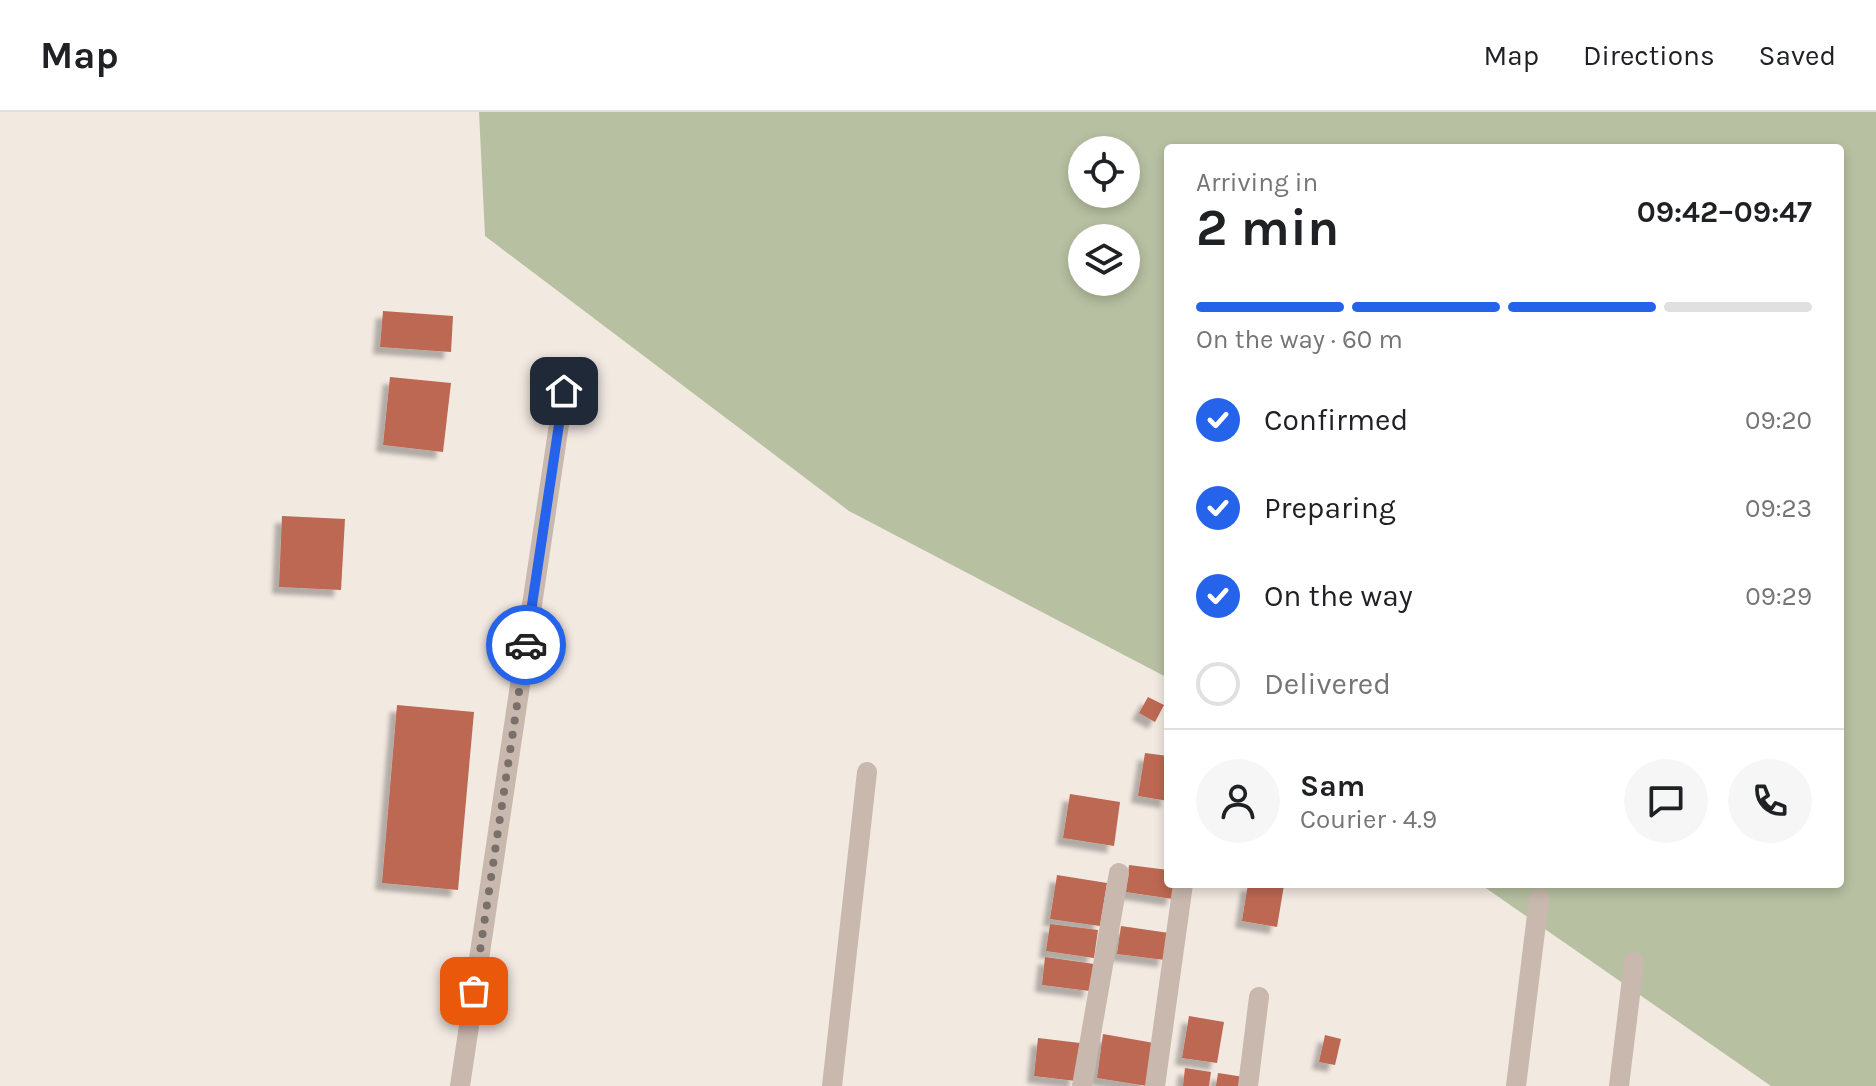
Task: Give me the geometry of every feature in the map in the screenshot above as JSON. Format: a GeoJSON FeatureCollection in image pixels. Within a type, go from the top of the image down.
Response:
{"type":"FeatureCollection","features":[{"type":"Feature","properties":{"kind":"street"},"geometry":{"type":"LineString","coordinates":[[460,1086],[564,391]]}},
{"type":"Feature","properties":{"kind":"street"},"geometry":{"type":"LineString","coordinates":[[832,1086],[867,772]]}},
{"type":"Feature","properties":{"kind":"street"},"geometry":{"type":"LineString","coordinates":[[1082,1086],[1119,873]]}},
{"type":"Feature","properties":{"kind":"street"},"geometry":{"type":"LineString","coordinates":[[1155,1086],[1182,888]]}},
{"type":"Feature","properties":{"kind":"street"},"geometry":{"type":"LineString","coordinates":[[1516,1086],[1539,899]]}},
{"type":"Feature","properties":{"kind":"street"},"geometry":{"type":"LineString","coordinates":[[1619,1086],[1634,962]]}},
{"type":"Feature","properties":{"kind":"street"},"geometry":{"type":"LineString","coordinates":[[1248,1086],[1259,997]]}},
{"type":"Feature","properties":{"kind":"green space"},"geometry":{"type":"Polygon","coordinates":[[[479,112],[1876,112],[1876,1086],[1771,1086],[1486,888],[1844,888],[1844,144],[1164,144],[1164,676],[849,511],[485,236],[479,112]]]}},
{"type":"Feature","properties":{"kind":"building"},"geometry":{"type":"Polygon","coordinates":[[[383,311],[453,316],[451,352],[380,347],[383,311]]]}},
{"type":"Feature","properties":{"kind":"building"},"geometry":{"type":"Polygon","coordinates":[[[390,377],[451,383],[443,452],[383,445],[390,377]]]}},
{"type":"Feature","properties":{"kind":"building"},"geometry":{"type":"Polygon","coordinates":[[[282,516],[345,519],[341,590],[279,587],[282,516]]]}},
{"type":"Feature","properties":{"kind":"building"},"geometry":{"type":"Polygon","coordinates":[[[1148,697],[1164,705],[1155,722],[1139,713],[1148,697]]]}},
{"type":"Feature","properties":{"kind":"building"},"geometry":{"type":"Polygon","coordinates":[[[397,705],[474,712],[458,890],[382,883],[397,705]]]}},
{"type":"Feature","properties":{"kind":"building"},"geometry":{"type":"Polygon","coordinates":[[[1145,753],[1164,755],[1164,800],[1138,796],[1145,753]]]}},
{"type":"Feature","properties":{"kind":"building"},"geometry":{"type":"Polygon","coordinates":[[[1070,794],[1120,802],[1114,846],[1063,838],[1070,794]]]}},
{"type":"Feature","properties":{"kind":"building"},"geometry":{"type":"Polygon","coordinates":[[[1129,865],[1164,869],[1164,888],[1175,888],[1173,899],[1126,892],[1129,865]]]}},
{"type":"Feature","properties":{"kind":"building"},"geometry":{"type":"Polygon","coordinates":[[[1057,875],[1107,883],[1100,926],[1050,919],[1057,875]]]}},
{"type":"Feature","properties":{"kind":"building"},"geometry":{"type":"Polygon","coordinates":[[[1247,888],[1284,888],[1277,927],[1242,921],[1247,888]]]}},
{"type":"Feature","properties":{"kind":"building"},"geometry":{"type":"Polygon","coordinates":[[[1050,924],[1098,930],[1094,958],[1046,951],[1050,924]]]}},
{"type":"Feature","properties":{"kind":"building"},"geometry":{"type":"Polygon","coordinates":[[[1121,926],[1169,933],[1165,960],[1117,954],[1121,926]]]}},
{"type":"Feature","properties":{"kind":"building"},"geometry":{"type":"Polygon","coordinates":[[[1045,957],[1094,964],[1090,991],[1042,985],[1045,957]]]}},
{"type":"Feature","properties":{"kind":"building"},"geometry":{"type":"Polygon","coordinates":[[[1189,1016],[1224,1022],[1217,1063],[1182,1058],[1189,1016]]]}},
{"type":"Feature","properties":{"kind":"building"},"geometry":{"type":"Polygon","coordinates":[[[1103,1034],[1154,1043],[1147,1086],[1097,1078],[1103,1034]]]}},
{"type":"Feature","properties":{"kind":"building"},"geometry":{"type":"Polygon","coordinates":[[[1325,1035],[1341,1039],[1335,1065],[1319,1062],[1325,1035]]]}},
{"type":"Feature","properties":{"kind":"building"},"geometry":{"type":"Polygon","coordinates":[[[1038,1038],[1080,1043],[1076,1081],[1034,1076],[1038,1038]]]}},
{"type":"Feature","properties":{"kind":"building"},"geometry":{"type":"Polygon","coordinates":[[[1185,1068],[1211,1072],[1209,1086],[1183,1086],[1185,1068]]]}},
{"type":"Feature","properties":{"kind":"building"},"geometry":{"type":"Polygon","coordinates":[[[1218,1073],[1244,1077],[1243,1086],[1216,1086],[1218,1073]]]}},
{"type":"Feature","properties":{"kind":"way so far"},"geometry":{"type":"LineString","coordinates":[[474,991],[526,645]]}},
{"type":"Feature","properties":{"kind":"route"},"geometry":{"type":"LineString","coordinates":[[526,645],[564,391]]}}]}
